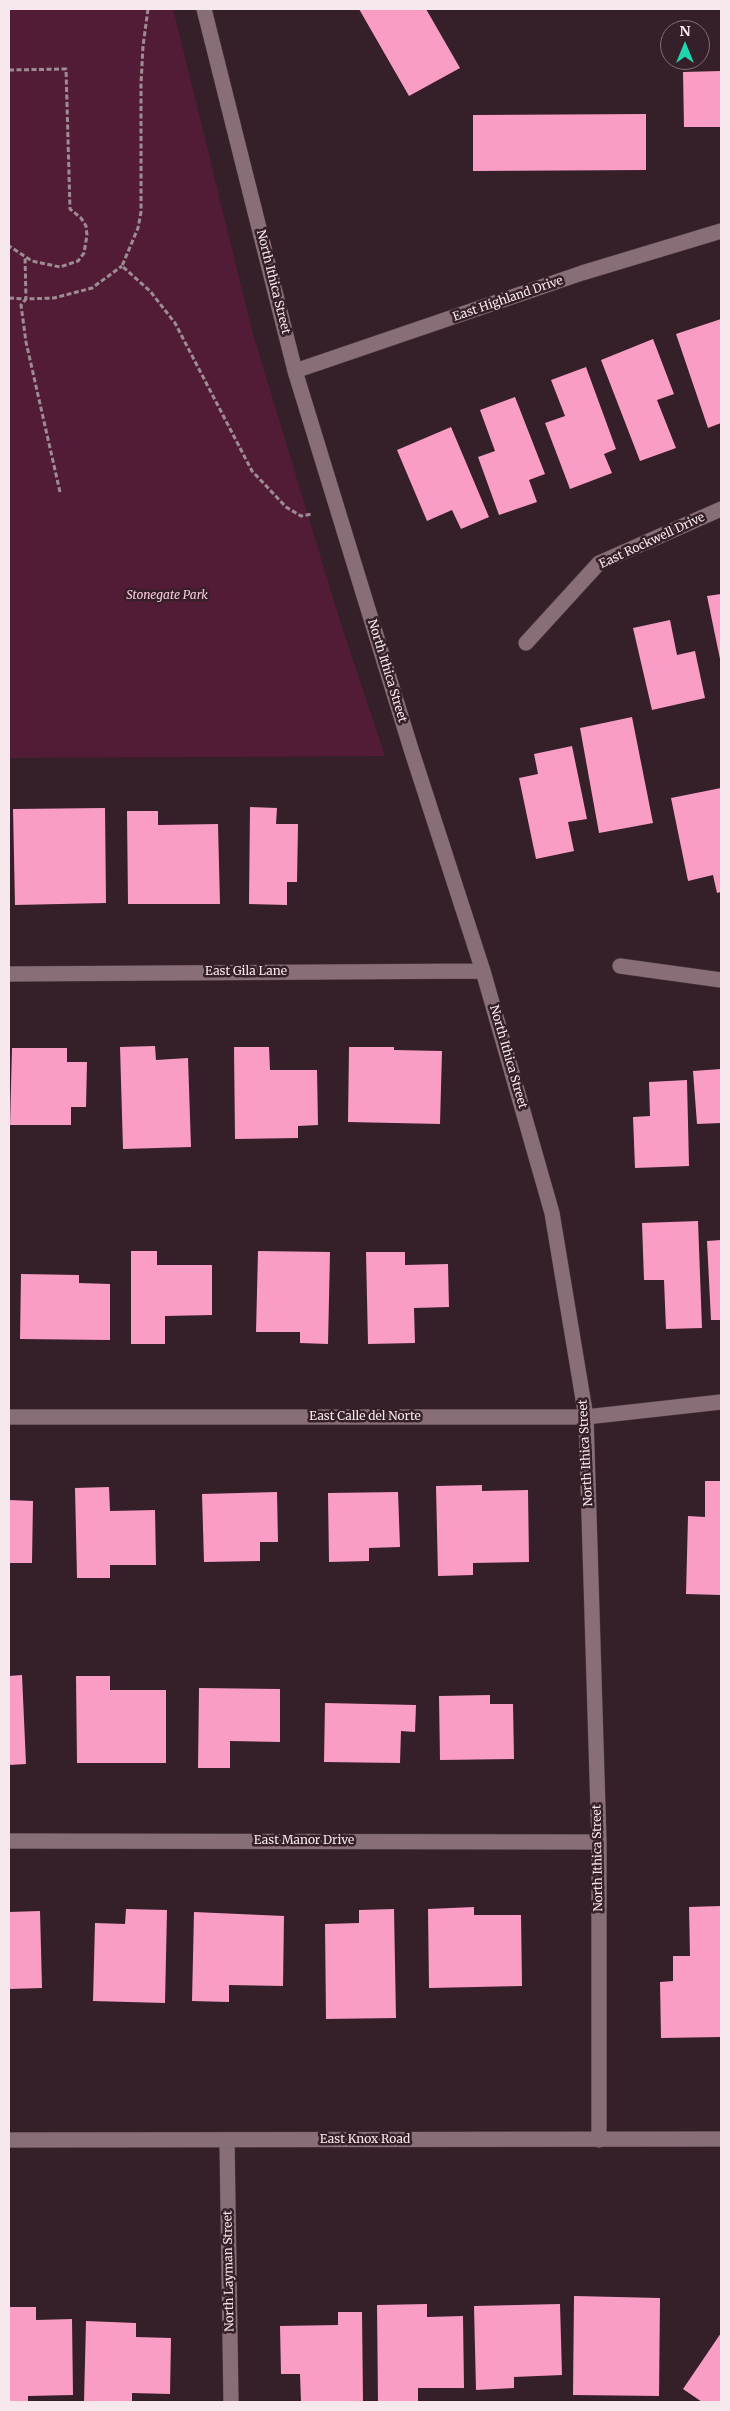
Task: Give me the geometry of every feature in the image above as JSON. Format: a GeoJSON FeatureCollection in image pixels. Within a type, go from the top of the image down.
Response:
{"type":"FeatureCollection","features":[{"type":"Feature","properties":{"kind":"street","name":"North Ithica Street"},"geometry":{"type":"LineString","coordinates":[[204,9],[295,371],[411,750],[484,971],[552,1213],[586,1417],[599,1842],[599,2140]]}},
{"type":"Feature","properties":{"kind":"street","name":"East Highland Drive"},"geometry":{"type":"LineString","coordinates":[[295,371],[582,273],[721,231]]}},
{"type":"Feature","properties":{"kind":"street","name":"East Rockwell Drive"},"geometry":{"type":"LineString","coordinates":[[526,643],[599,563],[721,509]]}},
{"type":"Feature","properties":{"kind":"street"},"geometry":{"type":"LineString","coordinates":[[620,966],[721,980]]}},
{"type":"Feature","properties":{"kind":"street","name":"East Gila Lane"},"geometry":{"type":"LineString","coordinates":[[9,974],[484,971]]}},
{"type":"Feature","properties":{"kind":"street","name":"East Calle del Norte"},"geometry":{"type":"LineString","coordinates":[[9,1417],[586,1417],[721,1402]]}},
{"type":"Feature","properties":{"kind":"street","name":"East Manor Drive"},"geometry":{"type":"LineString","coordinates":[[9,1841],[599,1842]]}},
{"type":"Feature","properties":{"kind":"street","name":"East Knox Road"},"geometry":{"type":"LineString","coordinates":[[9,2140],[721,2139]]}},
{"type":"Feature","properties":{"kind":"street","name":"North Layman Street"},"geometry":{"type":"LineString","coordinates":[[227,2140],[231,2402]]}},
{"type":"Feature","properties":{"kind":"path"},"geometry":{"type":"LineString","coordinates":[[9,298],[26,299],[72,295],[92,288],[122,266],[138,228],[141,212],[142,46],[148,9]]}},
{"type":"Feature","properties":{"kind":"path"},"geometry":{"type":"LineString","coordinates":[[9,70],[66,69],[70,209],[81,218],[86,226],[87,235],[84,253],[78,261],[60,267],[50,266],[25,256],[9,246]]}},
{"type":"Feature","properties":{"kind":"path"},"geometry":{"type":"LineString","coordinates":[[25,256],[26,299],[21,305],[26,342],[60,492]]}},
{"type":"Feature","properties":{"kind":"path"},"geometry":{"type":"LineString","coordinates":[[122,266],[150,291],[175,323],[240,449],[258,477],[286,507],[301,516],[337,507]]}},
{"type":"Feature","properties":{"kind":"green space","name":"Stonegate Park"},"geometry":{"type":"Polygon","coordinates":[[[9,9],[173,9],[253,334],[340,621],[385,756],[9,758],[9,9]]]}},
{"type":"Feature","properties":{"kind":"building"},"geometry":{"type":"Polygon","coordinates":[[[359,9],[426,9],[460,68],[409,96],[359,9]]]}},
{"type":"Feature","properties":{"kind":"building"},"geometry":{"type":"Polygon","coordinates":[[[721,71],[721,127],[684,127],[683,72],[721,71]]]}},
{"type":"Feature","properties":{"kind":"building"},"geometry":{"type":"Polygon","coordinates":[[[646,114],[646,170],[473,171],[473,115],[646,114]]]}},
{"type":"Feature","properties":{"kind":"building"},"geometry":{"type":"Polygon","coordinates":[[[721,319],[721,423],[708,428],[676,334],[721,319]]]}},
{"type":"Feature","properties":{"kind":"building"},"geometry":{"type":"Polygon","coordinates":[[[653,339],[674,394],[657,400],[676,448],[640,461],[601,360],[653,339]]]}},
{"type":"Feature","properties":{"kind":"building"},"geometry":{"type":"Polygon","coordinates":[[[586,367],[616,449],[604,454],[612,473],[570,489],[545,423],[565,416],[551,380],[586,367]]]}},
{"type":"Feature","properties":{"kind":"building"},"geometry":{"type":"Polygon","coordinates":[[[515,397],[545,474],[529,480],[537,502],[499,515],[478,457],[495,451],[480,410],[515,397]]]}},
{"type":"Feature","properties":{"kind":"building"},"geometry":{"type":"Polygon","coordinates":[[[451,427],[489,517],[461,529],[452,510],[427,521],[397,450],[451,427]]]}},
{"type":"Feature","properties":{"kind":"building"},"geometry":{"type":"Polygon","coordinates":[[[721,594],[721,659],[720,659],[707,596],[721,594]]]}},
{"type":"Feature","properties":{"kind":"building"},"geometry":{"type":"Polygon","coordinates":[[[670,620],[677,655],[695,651],[705,698],[652,710],[633,628],[670,620]]]}},
{"type":"Feature","properties":{"kind":"building"},"geometry":{"type":"Polygon","coordinates":[[[632,717],[653,823],[599,833],[580,728],[632,717]]]}},
{"type":"Feature","properties":{"kind":"building"},"geometry":{"type":"Polygon","coordinates":[[[572,746],[587,819],[568,822],[574,851],[536,859],[519,778],[538,774],[534,754],[572,746]]]}},
{"type":"Feature","properties":{"kind":"building"},"geometry":{"type":"Polygon","coordinates":[[[721,788],[721,892],[717,893],[713,875],[688,881],[671,798],[721,788]]]}},
{"type":"Feature","properties":{"kind":"building"},"geometry":{"type":"Polygon","coordinates":[[[250,807],[277,808],[276,824],[298,824],[297,882],[287,882],[287,905],[249,904],[250,807]]]}},
{"type":"Feature","properties":{"kind":"building"},"geometry":{"type":"Polygon","coordinates":[[[105,808],[106,903],[15,905],[13,809],[105,808]]]}},
{"type":"Feature","properties":{"kind":"building"},"geometry":{"type":"Polygon","coordinates":[[[127,811],[158,811],[158,825],[218,824],[220,904],[128,904],[127,811]]]}},
{"type":"Feature","properties":{"kind":"building"},"geometry":{"type":"Polygon","coordinates":[[[155,1046],[156,1060],[188,1058],[191,1147],[123,1149],[120,1047],[155,1046]]]}},
{"type":"Feature","properties":{"kind":"building"},"geometry":{"type":"Polygon","coordinates":[[[234,1047],[269,1047],[270,1070],[317,1070],[318,1125],[298,1126],[298,1138],[235,1139],[234,1047]]]}},
{"type":"Feature","properties":{"kind":"building"},"geometry":{"type":"Polygon","coordinates":[[[349,1047],[394,1047],[394,1050],[442,1051],[440,1124],[348,1122],[349,1047]]]}},
{"type":"Feature","properties":{"kind":"building"},"geometry":{"type":"Polygon","coordinates":[[[12,1048],[67,1048],[67,1062],[87,1062],[86,1107],[71,1107],[71,1125],[10,1125],[12,1048]]]}},
{"type":"Feature","properties":{"kind":"building"},"geometry":{"type":"Polygon","coordinates":[[[721,1069],[721,1123],[697,1124],[693,1071],[721,1069]]]}},
{"type":"Feature","properties":{"kind":"building"},"geometry":{"type":"Polygon","coordinates":[[[687,1080],[689,1166],[635,1168],[633,1117],[650,1116],[649,1082],[687,1080]]]}},
{"type":"Feature","properties":{"kind":"building"},"geometry":{"type":"Polygon","coordinates":[[[698,1221],[702,1328],[666,1329],[664,1280],[644,1280],[642,1223],[698,1221]]]}},
{"type":"Feature","properties":{"kind":"building"},"geometry":{"type":"Polygon","coordinates":[[[721,1240],[721,1320],[711,1320],[707,1241],[721,1240]]]}},
{"type":"Feature","properties":{"kind":"building"},"geometry":{"type":"Polygon","coordinates":[[[131,1251],[157,1251],[157,1265],[212,1265],[212,1315],[165,1316],[165,1344],[131,1344],[131,1251]]]}},
{"type":"Feature","properties":{"kind":"building"},"geometry":{"type":"Polygon","coordinates":[[[258,1251],[330,1252],[328,1344],[300,1343],[300,1332],[256,1332],[258,1251]]]}},
{"type":"Feature","properties":{"kind":"building"},"geometry":{"type":"Polygon","coordinates":[[[366,1252],[405,1252],[405,1265],[448,1264],[449,1307],[414,1308],[415,1343],[368,1344],[366,1252]]]}},
{"type":"Feature","properties":{"kind":"building"},"geometry":{"type":"Polygon","coordinates":[[[21,1274],[79,1275],[79,1283],[110,1284],[110,1340],[20,1339],[21,1274]]]}},
{"type":"Feature","properties":{"kind":"building"},"geometry":{"type":"Polygon","coordinates":[[[705,1481],[721,1481],[721,1595],[686,1594],[688,1516],[705,1517],[705,1481]]]}},
{"type":"Feature","properties":{"kind":"building"},"geometry":{"type":"Polygon","coordinates":[[[482,1485],[482,1491],[528,1490],[529,1562],[473,1563],[473,1575],[438,1576],[436,1486],[482,1485]]]}},
{"type":"Feature","properties":{"kind":"building"},"geometry":{"type":"Polygon","coordinates":[[[109,1487],[110,1511],[155,1510],[156,1565],[110,1565],[110,1578],[77,1578],[75,1488],[109,1487]]]}},
{"type":"Feature","properties":{"kind":"building"},"geometry":{"type":"Polygon","coordinates":[[[277,1492],[278,1542],[260,1542],[260,1561],[204,1562],[202,1494],[277,1492]]]}},
{"type":"Feature","properties":{"kind":"building"},"geometry":{"type":"Polygon","coordinates":[[[398,1492],[400,1547],[369,1548],[369,1561],[329,1562],[328,1493],[398,1492]]]}},
{"type":"Feature","properties":{"kind":"building"},"geometry":{"type":"Polygon","coordinates":[[[9,1500],[33,1501],[32,1563],[9,1563],[9,1500]]]}},
{"type":"Feature","properties":{"kind":"building"},"geometry":{"type":"Polygon","coordinates":[[[22,1675],[26,1764],[9,1765],[9,1676],[22,1675]]]}},
{"type":"Feature","properties":{"kind":"building"},"geometry":{"type":"Polygon","coordinates":[[[76,1676],[110,1676],[110,1690],[166,1690],[166,1763],[77,1763],[76,1676]]]}},
{"type":"Feature","properties":{"kind":"building"},"geometry":{"type":"Polygon","coordinates":[[[199,1688],[280,1689],[280,1742],[230,1741],[230,1768],[198,1768],[199,1688]]]}},
{"type":"Feature","properties":{"kind":"building"},"geometry":{"type":"Polygon","coordinates":[[[490,1695],[490,1704],[513,1704],[514,1759],[440,1760],[439,1696],[490,1695]]]}},
{"type":"Feature","properties":{"kind":"building"},"geometry":{"type":"Polygon","coordinates":[[[325,1703],[416,1705],[415,1732],[401,1731],[400,1763],[324,1762],[325,1703]]]}},
{"type":"Feature","properties":{"kind":"building"},"geometry":{"type":"Polygon","coordinates":[[[721,1906],[721,2037],[661,2038],[660,1982],[673,1981],[673,1956],[690,1956],[689,1907],[721,1906]]]}},
{"type":"Feature","properties":{"kind":"building"},"geometry":{"type":"Polygon","coordinates":[[[474,1907],[474,1915],[521,1915],[522,1986],[429,1988],[428,1909],[474,1907]]]}},
{"type":"Feature","properties":{"kind":"building"},"geometry":{"type":"Polygon","coordinates":[[[126,1909],[167,1910],[165,2003],[93,2001],[95,1923],[125,1924],[126,1909]]]}},
{"type":"Feature","properties":{"kind":"building"},"geometry":{"type":"Polygon","coordinates":[[[394,1909],[396,2018],[326,2019],[325,1924],[359,1923],[359,1910],[394,1909]]]}},
{"type":"Feature","properties":{"kind":"building"},"geometry":{"type":"Polygon","coordinates":[[[40,1911],[42,1988],[9,1989],[9,1912],[40,1911]]]}},
{"type":"Feature","properties":{"kind":"building"},"geometry":{"type":"Polygon","coordinates":[[[194,1912],[284,1916],[283,1986],[229,1985],[229,2002],[192,2001],[194,1912]]]}},
{"type":"Feature","properties":{"kind":"building"},"geometry":{"type":"Polygon","coordinates":[[[574,2296],[660,2298],[659,2396],[573,2395],[574,2296]]]}},
{"type":"Feature","properties":{"kind":"building"},"geometry":{"type":"Polygon","coordinates":[[[427,2304],[427,2317],[463,2316],[464,2388],[418,2388],[418,2402],[378,2402],[377,2305],[427,2304]]]}},
{"type":"Feature","properties":{"kind":"building"},"geometry":{"type":"Polygon","coordinates":[[[560,2304],[562,2375],[514,2377],[514,2388],[476,2390],[474,2306],[560,2304]]]}},
{"type":"Feature","properties":{"kind":"building"},"geometry":{"type":"Polygon","coordinates":[[[9,2307],[36,2307],[36,2320],[72,2319],[73,2395],[28,2396],[28,2402],[9,2402],[9,2307]]]}},
{"type":"Feature","properties":{"kind":"building"},"geometry":{"type":"Polygon","coordinates":[[[338,2312],[362,2312],[363,2402],[301,2402],[300,2374],[281,2374],[280,2326],[338,2325],[338,2312]]]}},
{"type":"Feature","properties":{"kind":"building"},"geometry":{"type":"Polygon","coordinates":[[[86,2321],[136,2323],[136,2337],[171,2338],[170,2394],[132,2393],[132,2402],[84,2402],[86,2321]]]}},
{"type":"Feature","properties":{"kind":"building"},"geometry":{"type":"Polygon","coordinates":[[[721,2333],[721,2402],[702,2402],[683,2389],[721,2333]]]}}]}
